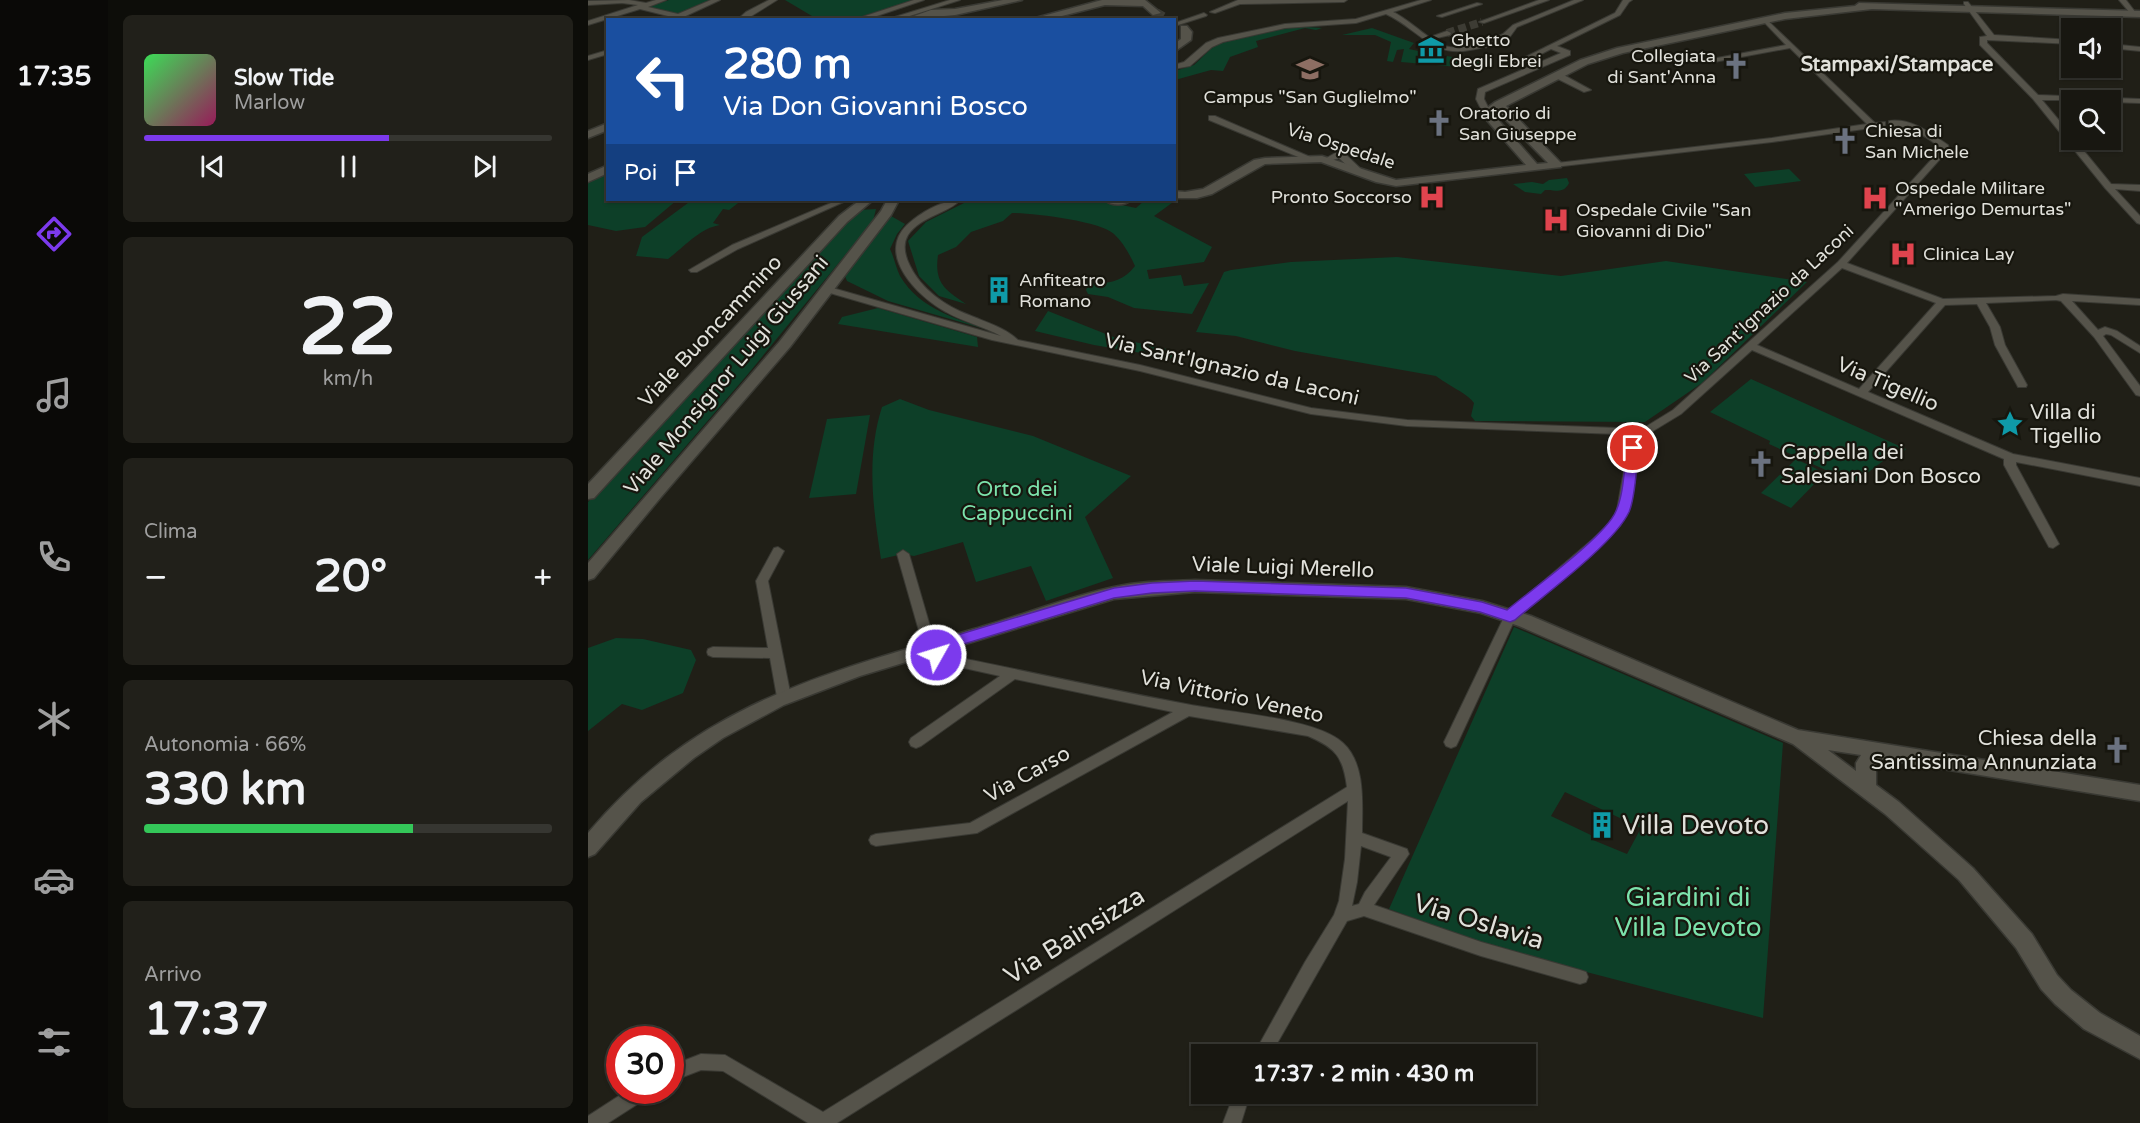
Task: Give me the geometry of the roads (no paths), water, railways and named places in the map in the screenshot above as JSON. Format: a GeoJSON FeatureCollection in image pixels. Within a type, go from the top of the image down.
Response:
{"type":"FeatureCollection","features":[{"type":"Feature","properties":{"kind":"street"},"geometry":{"type":"LineString","coordinates":[[588,23],[663,0]]}},
{"type":"Feature","properties":{"kind":"street"},"geometry":{"type":"LineString","coordinates":[[639,7],[674,18],[717,0]]}},
{"type":"Feature","properties":{"kind":"street"},"geometry":{"type":"LineString","coordinates":[[744,18],[771,0]]}},
{"type":"Feature","properties":{"kind":"street"},"geometry":{"type":"LineString","coordinates":[[862,18],[921,0]]}},
{"type":"Feature","properties":{"kind":"street"},"geometry":{"type":"LineString","coordinates":[[924,15],[957,0]]}},
{"type":"Feature","properties":{"kind":"street"},"geometry":{"type":"LineString","coordinates":[[902,18],[924,15],[944,17],[1017,0]]}},
{"type":"Feature","properties":{"kind":"street"},"geometry":{"type":"LineString","coordinates":[[1213,12],[1241,1],[1344,0]]}},
{"type":"Feature","properties":{"kind":"street"},"geometry":{"type":"LineString","coordinates":[[1176,67],[1187,64],[1209,45],[1221,40],[1285,26],[1356,21],[1428,0]]}},
{"type":"Feature","properties":{"kind":"street"},"geometry":{"type":"LineString","coordinates":[[1482,22],[1546,0]]}},
{"type":"Feature","properties":{"kind":"street"},"geometry":{"type":"LineString","coordinates":[[1495,40],[1506,36],[1515,26],[1580,0]]}},
{"type":"Feature","properties":{"kind":"street"},"geometry":{"type":"LineString","coordinates":[[1521,74],[1518,69],[1511,66],[1618,14],[1629,0]]}},
{"type":"Feature","properties":{"kind":"street"},"geometry":{"type":"LineString","coordinates":[[1821,11],[1842,0]]}},
{"type":"Feature","properties":{"kind":"street"},"geometry":{"type":"LineString","coordinates":[[1847,0],[1852,5],[1868,8]]}},
{"type":"Feature","properties":{"kind":"street"},"geometry":{"type":"LineString","coordinates":[[1911,0],[1968,6],[1992,37]]}},
{"type":"Feature","properties":{"kind":"street"},"geometry":{"type":"LineString","coordinates":[[2122,0],[2136,14]]}},
{"type":"Feature","properties":{"kind":"street"},"geometry":{"type":"LineString","coordinates":[[588,3],[622,1],[647,4]]}},
{"type":"Feature","properties":{"kind":"street"},"geometry":{"type":"LineString","coordinates":[[1040,18],[1105,2],[1145,3],[1156,13]]}},
{"type":"Feature","properties":{"kind":"street"},"geometry":{"type":"LineString","coordinates":[[1440,16],[1476,2],[1498,17]]}},
{"type":"Feature","properties":{"kind":"street"},"geometry":{"type":"LineString","coordinates":[[1488,115],[1488,111],[1499,104],[1593,58],[1621,50],[1766,20],[1821,11],[1868,8],[1883,4],[2136,14]]}},
{"type":"Feature","properties":{"kind":"street"},"geometry":{"type":"LineString","coordinates":[[1387,12],[1404,20],[1439,48],[1457,51],[1484,45]]}},
{"type":"Feature","properties":{"kind":"street"},"geometry":{"type":"LineString","coordinates":[[1176,48],[1186,40],[1187,32],[1180,25],[1204,15]]}},
{"type":"Feature","properties":{"kind":"street"},"geometry":{"type":"LineString","coordinates":[[1766,20],[1872,124]]}},
{"type":"Feature","properties":{"kind":"street"},"geometry":{"type":"LineString","coordinates":[[1437,36],[1447,33]]}},
{"type":"Feature","properties":{"kind":"street"},"geometry":{"type":"LineString","coordinates":[[2061,41],[1992,37],[1983,39],[1983,43],[2036,98],[2108,186],[2140,221]]}},
{"type":"Feature","properties":{"kind":"street"},"geometry":{"type":"LineString","coordinates":[[1535,168],[1488,115],[1480,99],[1481,91],[1567,53],[1552,46]]}},
{"type":"Feature","properties":{"kind":"street"},"geometry":{"type":"LineString","coordinates":[[1717,60],[1790,46]]}},
{"type":"Feature","properties":{"kind":"street"},"geometry":{"type":"LineString","coordinates":[[2121,47],[2140,49]]}},
{"type":"Feature","properties":{"kind":"street"},"geometry":{"type":"LineString","coordinates":[[588,62],[598,59]]}},
{"type":"Feature","properties":{"kind":"street"},"geometry":{"type":"LineString","coordinates":[[1557,75],[1587,90]]}},
{"type":"Feature","properties":{"kind":"street"},"geometry":{"type":"LineString","coordinates":[[2036,98],[2139,102]]}},
{"type":"Feature","properties":{"kind":"street"},"geometry":{"type":"LineString","coordinates":[[1499,104],[1557,165],[1772,140],[1872,124]]}},
{"type":"Feature","properties":{"kind":"street","name":"Via Ospedale"},"geometry":{"type":"LineString","coordinates":[[1212,118],[1311,159],[1327,160],[1395,183],[1557,165]]}},
{"type":"Feature","properties":{"kind":"street","name":"Via Sant'Ignazio da Laconi"},"geometry":{"type":"LineString","coordinates":[[1014,340],[1140,368],[1322,413],[1407,423],[1622,431],[1649,429],[1677,412],[1841,264],[1945,147],[1905,122],[1872,124]]}},
{"type":"Feature","properties":{"kind":"street"},"geometry":{"type":"LineString","coordinates":[[588,135],[606,127]]}},
{"type":"Feature","properties":{"kind":"street"},"geometry":{"type":"LineString","coordinates":[[1327,160],[1340,153],[1359,172]]}},
{"type":"Feature","properties":{"kind":"street"},"geometry":{"type":"LineString","coordinates":[[1176,194],[1193,197],[1203,195],[1253,165],[1265,161],[1311,159]]}},
{"type":"Feature","properties":{"kind":"street"},"geometry":{"type":"LineString","coordinates":[[588,179],[606,169]]}},
{"type":"Feature","properties":{"kind":"street"},"geometry":{"type":"LineString","coordinates":[[2108,186],[2140,188]]}},
{"type":"Feature","properties":{"kind":"street"},"geometry":{"type":"LineString","coordinates":[[694,270],[735,247],[842,201]]}},
{"type":"Feature","properties":{"kind":"street","name":"Viale Buoncammino"},"geometry":{"type":"LineString","coordinates":[[588,494],[843,219],[866,201]]}},
{"type":"Feature","properties":{"kind":"street","name":"Viale Monsignor Luigi Giussani"},"geometry":{"type":"LineString","coordinates":[[588,574],[655,493],[785,344],[887,212],[892,201]]}},
{"type":"Feature","properties":{"kind":"street"},"geometry":{"type":"LineString","coordinates":[[954,201],[919,220],[905,233],[900,244],[904,263],[914,281],[931,299],[959,315],[999,329],[1014,340]]}},
{"type":"Feature","properties":{"kind":"street"},"geometry":{"type":"LineString","coordinates":[[1841,264],[1942,302],[2056,298],[2140,302]]}},
{"type":"Feature","properties":{"kind":"street"},"geometry":{"type":"LineString","coordinates":[[826,289],[996,338],[1014,340]]}},
{"type":"Feature","properties":{"kind":"street"},"geometry":{"type":"LineString","coordinates":[[2056,298],[2097,334],[2140,393]]}},
{"type":"Feature","properties":{"kind":"street"},"geometry":{"type":"LineString","coordinates":[[1980,301],[2022,385]]}},
{"type":"Feature","properties":{"kind":"street"},"geometry":{"type":"LineString","coordinates":[[1861,393],[1942,302]]}},
{"type":"Feature","properties":{"kind":"street"},"geometry":{"type":"LineString","coordinates":[[2097,334],[2105,330],[2114,333],[2140,350]]}},
{"type":"Feature","properties":{"kind":"street","name":"Via Tigellio"},"geometry":{"type":"LineString","coordinates":[[1751,346],[2010,457],[2140,482]]}},
{"type":"Feature","properties":{"kind":"street"},"geometry":{"type":"LineString","coordinates":[[1450,742],[1510,616],[1616,523],[1623,510],[1633,448],[1649,429]]}},
{"type":"Feature","properties":{"kind":"street"},"geometry":{"type":"LineString","coordinates":[[1622,431],[1633,448]]}},
{"type":"Feature","properties":{"kind":"street"},"geometry":{"type":"LineString","coordinates":[[2010,457],[2010,465],[2053,544]]}},
{"type":"Feature","properties":{"kind":"street"},"geometry":{"type":"LineString","coordinates":[[778,551],[762,581],[784,698]]}},
{"type":"Feature","properties":{"kind":"street"},"geometry":{"type":"LineString","coordinates":[[903,554],[930,649]]}},
{"type":"Feature","properties":{"kind":"street","name":"Viale Luigi Merello"},"geometry":{"type":"LineString","coordinates":[[588,848],[596,829],[664,769],[738,720],[811,686],[1114,593],[1195,586],[1406,593],[1482,607],[1510,616],[1796,737],[2140,793]]}},
{"type":"Feature","properties":{"kind":"street","name":"Via Vittorio Veneto"},"geometry":{"type":"LineString","coordinates":[[930,649],[942,659],[1188,710],[1310,731],[1329,739],[1341,748],[1352,772],[1355,837],[1352,873],[1342,916],[1268,1044]]}},
{"type":"Feature","properties":{"kind":"street"},"geometry":{"type":"LineString","coordinates":[[713,652],[776,653]]}},
{"type":"Feature","properties":{"kind":"street"},"geometry":{"type":"LineString","coordinates":[[916,742],[1013,674]]}},
{"type":"Feature","properties":{"kind":"street","name":"Via Carso"},"geometry":{"type":"LineString","coordinates":[[876,840],[972,829],[1188,710]]}},
{"type":"Feature","properties":{"kind":"street"},"geometry":{"type":"LineString","coordinates":[[1796,737],[1866,787],[1949,859],[1991,900],[2024,941],[2049,982],[2063,997],[2092,1021],[2140,1048]]}},
{"type":"Feature","properties":{"kind":"street"},"geometry":{"type":"LineString","coordinates":[[1832,762],[1832,757],[1839,744]]}},
{"type":"Feature","properties":{"kind":"street"},"geometry":{"type":"LineString","coordinates":[[1866,787],[1866,763],[1878,749]]}},
{"type":"Feature","properties":{"kind":"street","name":"Via Bainsizza"},"geometry":{"type":"LineString","coordinates":[[824,1123],[1353,790]]}},
{"type":"Feature","properties":{"kind":"street"},"geometry":{"type":"LineString","coordinates":[[1342,916],[1364,909],[1370,897],[1402,854],[1355,837]]}},
{"type":"Feature","properties":{"kind":"street","name":"Via Oslavia"},"geometry":{"type":"LineString","coordinates":[[1364,909],[1480,949],[1580,976]]}},
{"type":"Feature","properties":{"kind":"street"},"geometry":{"type":"LineString","coordinates":[[684,1069],[701,1062],[725,1063],[824,1123]]}},
{"type":"Feature","properties":{"kind":"street"},"geometry":{"type":"LineString","coordinates":[[592,1123],[622,1104]]}},
{"type":"Feature","properties":{"kind":"street"},"geometry":{"type":"LineString","coordinates":[[1232,1123],[1239,1104]]}},
{"type":"Feature","properties":{"kind":"tunnel"},"geometry":{"type":"LineString","coordinates":[[1156,13],[1163,17]]}},
{"type":"Feature","properties":{"kind":"tunnel"},"geometry":{"type":"LineString","coordinates":[[1447,33],[1482,22]]}},
{"type":"Feature","properties":{"kind":"tunnel"},"geometry":{"type":"LineString","coordinates":[[1484,45],[1495,40]]}},
{"type":"Feature","properties":{"kind":"place","name":"Ghetto degli Ebrei"},"geometry":{"type":"Point","coordinates":[1431,50]}},
{"type":"Feature","properties":{"kind":"place","name":"Collegiata di Sant'Anna"},"geometry":{"type":"Point","coordinates":[1736,66]}},
{"type":"Feature","properties":{"kind":"place","name":"Campus \"San Guglielmo\""},"geometry":{"type":"Point","coordinates":[1310,69]}},
{"type":"Feature","properties":{"kind":"place","name":"Oratorio di San Giuseppe"},"geometry":{"type":"Point","coordinates":[1439,123]}},
{"type":"Feature","properties":{"kind":"place","name":"Chiesa di San Michele"},"geometry":{"type":"Point","coordinates":[1845,141]}},
{"type":"Feature","properties":{"kind":"place","name":"Pronto Soccorso"},"geometry":{"type":"Point","coordinates":[1432,197]}},
{"type":"Feature","properties":{"kind":"place","name":"Ospedale Militare \"Amerigo Demurtas\""},"geometry":{"type":"Point","coordinates":[1875,198]}},
{"type":"Feature","properties":{"kind":"place","name":"Ospedale Civile \"San Giovanni di Dio\""},"geometry":{"type":"Point","coordinates":[1556,220]}},
{"type":"Feature","properties":{"kind":"place","name":"Clinica Lay"},"geometry":{"type":"Point","coordinates":[1903,254]}},
{"type":"Feature","properties":{"kind":"place","name":"Anfiteatro Romano"},"geometry":{"type":"Point","coordinates":[999,290]}},
{"type":"Feature","properties":{"kind":"place","name":"Villa di Tigellio"},"geometry":{"type":"Point","coordinates":[2010,424]}},
{"type":"Feature","properties":{"kind":"place","name":"Cappella dei Salesiani Don Bosco"},"geometry":{"type":"Point","coordinates":[1761,464]}},
{"type":"Feature","properties":{"kind":"place","name":"Chiesa della Santissima Annunziata"},"geometry":{"type":"Point","coordinates":[2117,750]}},
{"type":"Feature","properties":{"kind":"place","name":"Villa Devoto"},"geometry":{"type":"Point","coordinates":[1602,825]}},
{"type":"Feature","properties":{"kind":"district","name":"Stampaxi/Stampace"},"geometry":{"type":"Point","coordinates":[1897,64]}},
{"type":"Feature","properties":{"kind":"park label","name":"Orto dei Cappuccini"},"geometry":{"type":"Point","coordinates":[1017,501]}},
{"type":"Feature","properties":{"kind":"park label","name":"Giardini di Villa Devoto"},"geometry":{"type":"Point","coordinates":[1688,912]}}]}
